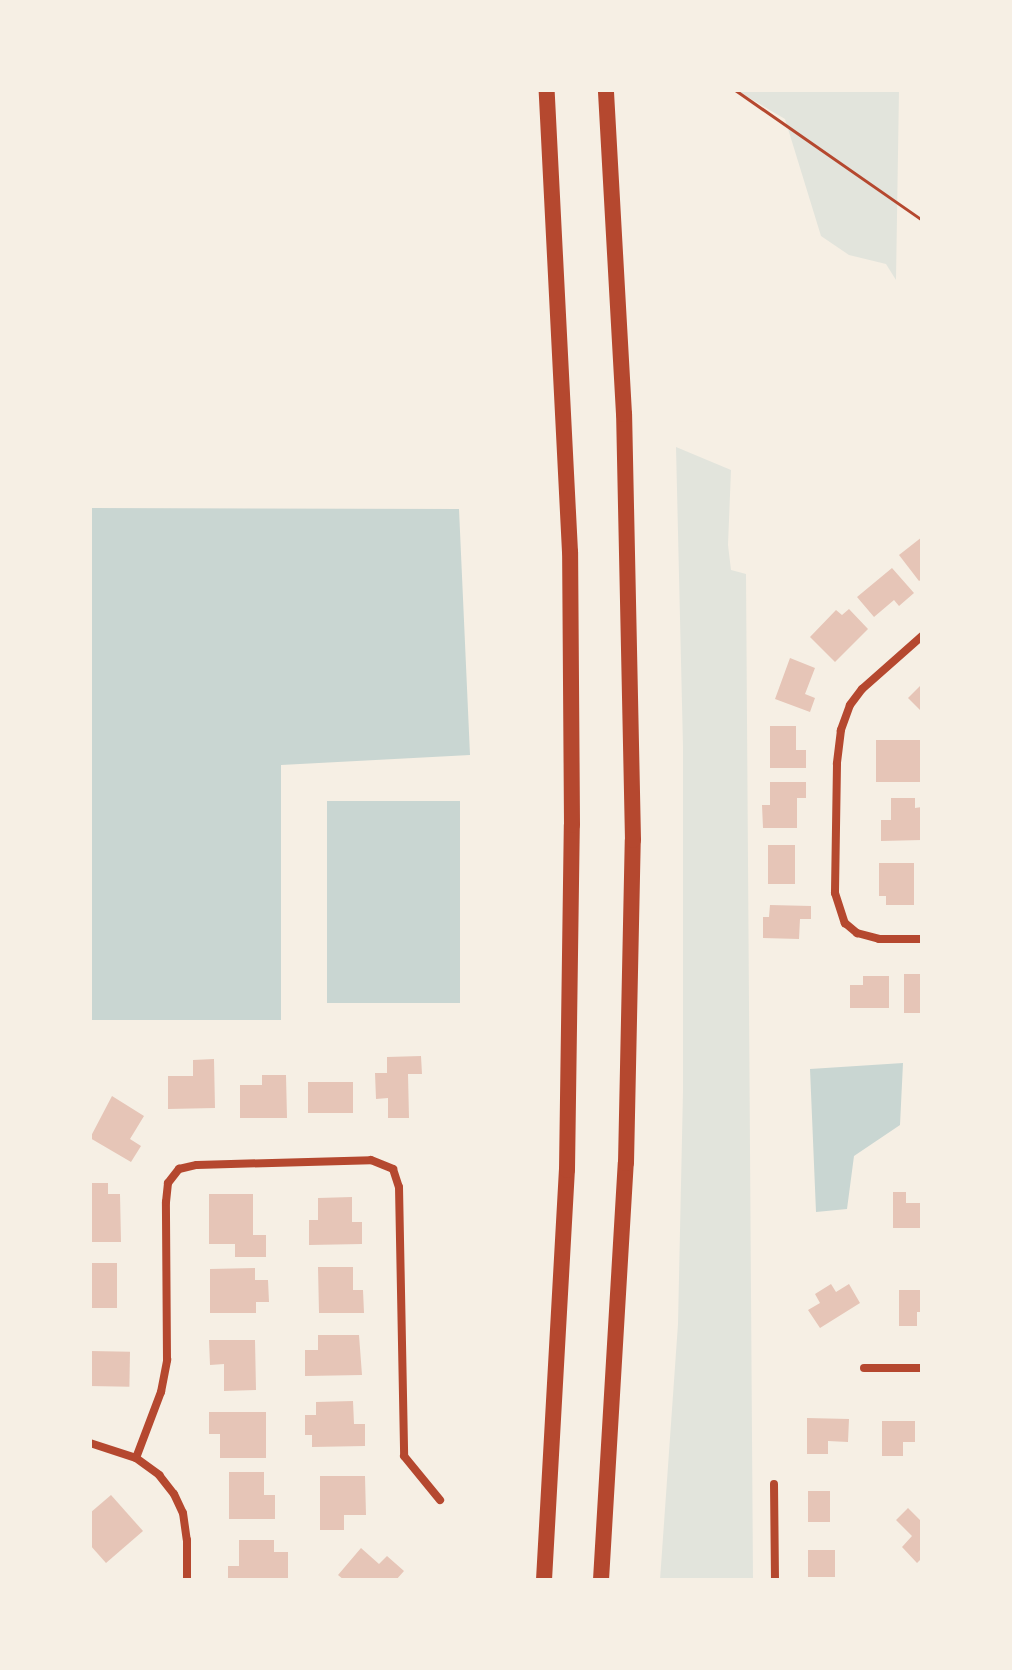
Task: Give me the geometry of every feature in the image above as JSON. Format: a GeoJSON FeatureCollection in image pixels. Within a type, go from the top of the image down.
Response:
{"type":"FeatureCollection","features":[{"type":"Feature","properties":{"kind":"highway"},"geometry":{"type":"LineString","coordinates":[[544,1580],[567,1170],[572,825],[570,552],[547,90]]}},
{"type":"Feature","properties":{"kind":"highway"},"geometry":{"type":"LineString","coordinates":[[601,1580],[626,1163],[633,840],[624,414],[606,90]]}},
{"type":"Feature","properties":{"kind":"street"},"geometry":{"type":"LineString","coordinates":[[922,636],[862,689],[850,705],[841,730],[837,764],[835,893],[845,923],[857,933],[879,939],[922,939]]}},
{"type":"Feature","properties":{"kind":"street"},"geometry":{"type":"LineString","coordinates":[[136,1458],[161,1392],[167,1360],[166,1202],[168,1183],[179,1169],[197,1165],[371,1160],[393,1169],[399,1187],[404,1456],[440,1500]]}},
{"type":"Feature","properties":{"kind":"street"},"geometry":{"type":"LineString","coordinates":[[864,1368],[922,1368]]}},
{"type":"Feature","properties":{"kind":"street"},"geometry":{"type":"LineString","coordinates":[[90,1443],[136,1458],[159,1475],[174,1494],[183,1513],[187,1580]]}},
{"type":"Feature","properties":{"kind":"street"},"geometry":{"type":"LineString","coordinates":[[774,1484],[775,1580]]}},
{"type":"Feature","properties":{"kind":"path"},"geometry":{"type":"LineString","coordinates":[[735,90],[922,220]]}},
{"type":"Feature","properties":{"kind":"shaded area"},"geometry":{"type":"Polygon","coordinates":[[[736,90],[899,90],[896,280],[886,264],[849,255],[821,236],[785,119],[736,90]]]}},
{"type":"Feature","properties":{"kind":"shaded area"},"geometry":{"type":"Polygon","coordinates":[[[676,447],[731,470],[728,545],[731,570],[746,574],[753,1580],[660,1580],[678,1324],[683,1091],[683,747],[676,447]]]}},
{"type":"Feature","properties":{"kind":"shaded area"},"geometry":{"type":"Polygon","coordinates":[[[90,508],[459,509],[470,755],[281,765],[281,1020],[90,1020],[90,508]]]}},
{"type":"Feature","properties":{"kind":"shaded area"},"geometry":{"type":"Polygon","coordinates":[[[327,801],[460,801],[460,1003],[327,1003],[327,801]]]}},
{"type":"Feature","properties":{"kind":"shaded area"},"geometry":{"type":"Polygon","coordinates":[[[903,1063],[900,1125],[854,1156],[847,1209],[816,1212],[810,1069],[903,1063]]]}},
{"type":"Feature","properties":{"kind":"building"},"geometry":{"type":"Polygon","coordinates":[[[922,537],[922,579],[919,581],[899,555],[922,537]]]}},
{"type":"Feature","properties":{"kind":"building"},"geometry":{"type":"Polygon","coordinates":[[[892,568],[914,593],[899,606],[894,600],[874,617],[857,597],[892,568]]]}},
{"type":"Feature","properties":{"kind":"building"},"geometry":{"type":"Polygon","coordinates":[[[849,609],[868,629],[835,662],[810,637],[836,610],[842,615],[849,609]]]}},
{"type":"Feature","properties":{"kind":"building"},"geometry":{"type":"Polygon","coordinates":[[[790,658],[815,668],[805,694],[815,698],[810,712],[775,699],[790,658]]]}},
{"type":"Feature","properties":{"kind":"building"},"geometry":{"type":"Polygon","coordinates":[[[922,684],[922,712],[908,698],[922,684]]]}},
{"type":"Feature","properties":{"kind":"building"},"geometry":{"type":"Polygon","coordinates":[[[770,726],[796,726],[796,750],[806,750],[806,768],[770,768],[770,726]]]}},
{"type":"Feature","properties":{"kind":"building"},"geometry":{"type":"Polygon","coordinates":[[[876,740],[921,740],[921,782],[876,782],[876,740]]]}},
{"type":"Feature","properties":{"kind":"building"},"geometry":{"type":"Polygon","coordinates":[[[770,782],[806,782],[806,798],[797,798],[797,828],[763,828],[762,805],[770,805],[770,782]]]}},
{"type":"Feature","properties":{"kind":"building"},"geometry":{"type":"Polygon","coordinates":[[[891,798],[915,798],[915,808],[922,807],[922,840],[881,841],[881,820],[891,820],[891,798]]]}},
{"type":"Feature","properties":{"kind":"building"},"geometry":{"type":"Polygon","coordinates":[[[768,845],[795,845],[795,884],[768,884],[768,845]]]}},
{"type":"Feature","properties":{"kind":"building"},"geometry":{"type":"Polygon","coordinates":[[[879,863],[914,863],[914,905],[886,905],[886,896],[879,896],[879,863]]]}},
{"type":"Feature","properties":{"kind":"building"},"geometry":{"type":"Polygon","coordinates":[[[770,905],[811,906],[811,919],[800,919],[799,939],[763,938],[763,917],[769,917],[770,905]]]}},
{"type":"Feature","properties":{"kind":"building"},"geometry":{"type":"Polygon","coordinates":[[[904,974],[922,974],[922,1013],[904,1013],[904,974]]]}},
{"type":"Feature","properties":{"kind":"building"},"geometry":{"type":"Polygon","coordinates":[[[863,976],[889,976],[889,1008],[850,1008],[850,985],[863,985],[863,976]]]}},
{"type":"Feature","properties":{"kind":"building"},"geometry":{"type":"Polygon","coordinates":[[[421,1056],[422,1074],[408,1074],[409,1118],[388,1118],[388,1098],[376,1099],[375,1073],[387,1073],[387,1057],[421,1056]]]}},
{"type":"Feature","properties":{"kind":"building"},"geometry":{"type":"Polygon","coordinates":[[[214,1059],[215,1108],[168,1109],[168,1076],[193,1076],[193,1060],[214,1059]]]}},
{"type":"Feature","properties":{"kind":"building"},"geometry":{"type":"Polygon","coordinates":[[[262,1075],[286,1075],[287,1118],[240,1118],[240,1085],[262,1085],[262,1075]]]}},
{"type":"Feature","properties":{"kind":"building"},"geometry":{"type":"Polygon","coordinates":[[[308,1082],[353,1082],[353,1113],[308,1113],[308,1082]]]}},
{"type":"Feature","properties":{"kind":"building"},"geometry":{"type":"Polygon","coordinates":[[[112,1096],[144,1116],[130,1139],[141,1146],[131,1162],[90,1138],[112,1096]]]}},
{"type":"Feature","properties":{"kind":"building"},"geometry":{"type":"Polygon","coordinates":[[[90,1183],[108,1183],[108,1194],[120,1194],[121,1242],[90,1242],[90,1183]]]}},
{"type":"Feature","properties":{"kind":"building"},"geometry":{"type":"Polygon","coordinates":[[[893,1192],[906,1192],[906,1203],[922,1203],[922,1228],[893,1228],[893,1192]]]}},
{"type":"Feature","properties":{"kind":"building"},"geometry":{"type":"Polygon","coordinates":[[[209,1194],[253,1194],[253,1235],[266,1235],[266,1257],[235,1257],[235,1244],[209,1244],[209,1194]]]}},
{"type":"Feature","properties":{"kind":"building"},"geometry":{"type":"Polygon","coordinates":[[[352,1197],[352,1222],[362,1222],[362,1244],[309,1245],[309,1220],[318,1220],[318,1198],[352,1197]]]}},
{"type":"Feature","properties":{"kind":"building"},"geometry":{"type":"Polygon","coordinates":[[[90,1263],[117,1263],[117,1308],[90,1308],[90,1263]]]}},
{"type":"Feature","properties":{"kind":"building"},"geometry":{"type":"Polygon","coordinates":[[[318,1267],[353,1267],[353,1290],[363,1290],[364,1313],[319,1313],[318,1267]]]}},
{"type":"Feature","properties":{"kind":"building"},"geometry":{"type":"Polygon","coordinates":[[[255,1268],[255,1280],[268,1280],[269,1302],[256,1302],[256,1313],[210,1313],[210,1269],[255,1268]]]}},
{"type":"Feature","properties":{"kind":"building"},"geometry":{"type":"Polygon","coordinates":[[[831,1284],[836,1292],[849,1284],[860,1303],[820,1328],[808,1310],[820,1303],[815,1294],[831,1284]]]}},
{"type":"Feature","properties":{"kind":"building"},"geometry":{"type":"Polygon","coordinates":[[[899,1290],[922,1290],[922,1312],[917,1312],[917,1326],[899,1326],[899,1290]]]}},
{"type":"Feature","properties":{"kind":"building"},"geometry":{"type":"Polygon","coordinates":[[[318,1335],[359,1335],[362,1375],[305,1376],[305,1350],[318,1350],[318,1335]]]}},
{"type":"Feature","properties":{"kind":"building"},"geometry":{"type":"Polygon","coordinates":[[[209,1340],[255,1340],[256,1390],[224,1391],[224,1364],[210,1365],[209,1340]]]}},
{"type":"Feature","properties":{"kind":"building"},"geometry":{"type":"Polygon","coordinates":[[[90,1351],[130,1352],[129,1387],[90,1386],[90,1351]]]}},
{"type":"Feature","properties":{"kind":"building"},"geometry":{"type":"Polygon","coordinates":[[[353,1401],[354,1424],[365,1424],[365,1446],[312,1447],[312,1435],[305,1435],[305,1415],[316,1415],[316,1402],[353,1401]]]}},
{"type":"Feature","properties":{"kind":"building"},"geometry":{"type":"Polygon","coordinates":[[[209,1412],[266,1412],[266,1458],[220,1458],[220,1434],[209,1434],[209,1412]]]}},
{"type":"Feature","properties":{"kind":"building"},"geometry":{"type":"Polygon","coordinates":[[[807,1418],[849,1419],[848,1442],[828,1441],[828,1454],[807,1454],[807,1418]]]}},
{"type":"Feature","properties":{"kind":"building"},"geometry":{"type":"Polygon","coordinates":[[[882,1421],[915,1421],[915,1442],[903,1442],[903,1456],[882,1456],[882,1421]]]}},
{"type":"Feature","properties":{"kind":"building"},"geometry":{"type":"Polygon","coordinates":[[[229,1472],[264,1472],[264,1495],[275,1495],[275,1519],[229,1519],[229,1472]]]}},
{"type":"Feature","properties":{"kind":"building"},"geometry":{"type":"Polygon","coordinates":[[[320,1476],[365,1476],[366,1515],[344,1515],[344,1530],[320,1530],[320,1476]]]}},
{"type":"Feature","properties":{"kind":"building"},"geometry":{"type":"Polygon","coordinates":[[[808,1491],[830,1491],[830,1522],[808,1522],[808,1491]]]}},
{"type":"Feature","properties":{"kind":"building"},"geometry":{"type":"Polygon","coordinates":[[[111,1495],[143,1531],[106,1563],[90,1545],[90,1513],[111,1495]]]}},
{"type":"Feature","properties":{"kind":"building"},"geometry":{"type":"Polygon","coordinates":[[[908,1508],[922,1522],[922,1558],[917,1563],[902,1547],[912,1536],[896,1520],[908,1508]]]}},
{"type":"Feature","properties":{"kind":"building"},"geometry":{"type":"Polygon","coordinates":[[[239,1540],[274,1540],[274,1552],[288,1552],[288,1578],[228,1580],[228,1566],[239,1566],[239,1540]]]}},
{"type":"Feature","properties":{"kind":"building"},"geometry":{"type":"Polygon","coordinates":[[[361,1548],[379,1564],[387,1556],[404,1571],[396,1580],[344,1580],[338,1575],[361,1548]]]}},
{"type":"Feature","properties":{"kind":"building"},"geometry":{"type":"Polygon","coordinates":[[[808,1550],[835,1550],[835,1577],[808,1577],[808,1550]]]}}]}
